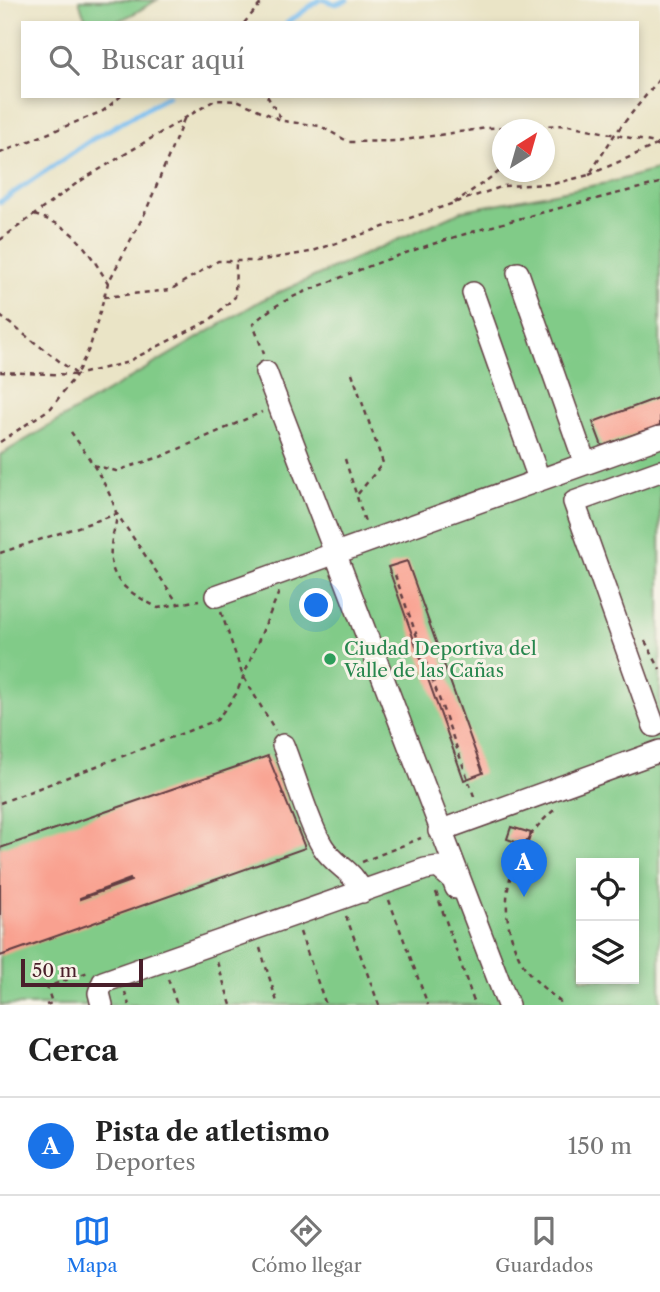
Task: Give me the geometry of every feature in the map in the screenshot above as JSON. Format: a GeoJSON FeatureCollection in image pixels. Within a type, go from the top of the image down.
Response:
{"type":"FeatureCollection","features":[{"type":"Feature","properties":{"kind":"street"},"geometry":{"type":"LineString","coordinates":[[517,273],[586,463]]}},
{"type":"Feature","properties":{"kind":"street"},"geometry":{"type":"LineString","coordinates":[[473,293],[539,479]]}},
{"type":"Feature","properties":{"kind":"street"},"geometry":{"type":"LineString","coordinates":[[265,372],[508,1005]]}},
{"type":"Feature","properties":{"kind":"street"},"geometry":{"type":"LineString","coordinates":[[216,596],[660,436]]}},
{"type":"Feature","properties":{"kind":"street"},"geometry":{"type":"LineString","coordinates":[[654,726],[574,502],[660,471]]}},
{"type":"Feature","properties":{"kind":"street"},"geometry":{"type":"LineString","coordinates":[[283,745],[323,847],[343,869],[355,876],[362,892]]}},
{"type":"Feature","properties":{"kind":"street"},"geometry":{"type":"LineString","coordinates":[[439,831],[660,751]]}},
{"type":"Feature","properties":{"kind":"street"},"geometry":{"type":"LineString","coordinates":[[102,1005],[99,993],[103,982],[438,867],[453,880],[498,1005]]}},
{"type":"Feature","properties":{"kind":"path"},"geometry":{"type":"LineString","coordinates":[[246,21],[264,0]]}},
{"type":"Feature","properties":{"kind":"path"},"geometry":{"type":"LineString","coordinates":[[589,175],[615,134],[660,78]]}},
{"type":"Feature","properties":{"kind":"path"},"geometry":{"type":"LineString","coordinates":[[0,153],[92,116],[118,98]]}},
{"type":"Feature","properties":{"kind":"path"},"geometry":{"type":"LineString","coordinates":[[0,240],[77,183],[215,98],[239,102],[283,121],[320,126],[349,142],[397,141],[492,128]]}},
{"type":"Feature","properties":{"kind":"path"},"geometry":{"type":"LineString","coordinates":[[268,98],[283,121]]}},
{"type":"Feature","properties":{"kind":"path"},"geometry":{"type":"LineString","coordinates":[[0,442],[51,408],[76,374],[90,347],[108,283],[146,211],[184,118]]}},
{"type":"Feature","properties":{"kind":"path"},"geometry":{"type":"LineString","coordinates":[[555,126],[568,125],[659,144]]}},
{"type":"Feature","properties":{"kind":"path"},"geometry":{"type":"LineString","coordinates":[[104,297],[170,290],[218,261],[310,252],[504,186],[553,184],[589,175],[659,144]]}},
{"type":"Feature","properties":{"kind":"path"},"geometry":{"type":"LineString","coordinates":[[450,206],[492,176]]}},
{"type":"Feature","properties":{"kind":"path"},"geometry":{"type":"LineString","coordinates":[[265,372],[268,364],[253,324],[272,306],[386,258],[537,214],[660,183]]}},
{"type":"Feature","properties":{"kind":"path"},"geometry":{"type":"LineString","coordinates":[[34,215],[58,222],[75,234],[108,283]]}},
{"type":"Feature","properties":{"kind":"path"},"geometry":{"type":"LineString","coordinates":[[0,372],[76,374],[125,363],[210,320],[235,297],[236,261]]}},
{"type":"Feature","properties":{"kind":"path"},"geometry":{"type":"LineString","coordinates":[[0,316],[76,374]]}},
{"type":"Feature","properties":{"kind":"path"},"geometry":{"type":"LineString","coordinates":[[352,373],[383,463],[357,495]]}},
{"type":"Feature","properties":{"kind":"path"},"geometry":{"type":"LineString","coordinates":[[93,465],[116,471],[163,456],[279,406]]}},
{"type":"Feature","properties":{"kind":"path"},"geometry":{"type":"LineString","coordinates":[[71,432],[93,465],[117,514],[179,605]]}},
{"type":"Feature","properties":{"kind":"path"},"geometry":{"type":"LineString","coordinates":[[345,459],[371,539]]}},
{"type":"Feature","properties":{"kind":"path"},"geometry":{"type":"LineString","coordinates":[[0,553],[117,514]]}},
{"type":"Feature","properties":{"kind":"path"},"geometry":{"type":"LineString","coordinates":[[117,514],[110,553],[113,573],[122,588],[158,608],[216,596],[243,676],[283,745]]}},
{"type":"Feature","properties":{"kind":"path"},"geometry":{"type":"LineString","coordinates":[[0,803],[217,720],[236,694],[289,568]]}},
{"type":"Feature","properties":{"kind":"path"},"geometry":{"type":"LineString","coordinates":[[396,575],[481,816]]}},
{"type":"Feature","properties":{"kind":"path"},"geometry":{"type":"LineString","coordinates":[[557,788],[561,804],[524,842],[509,872],[508,922],[520,961],[536,981],[564,1005]]}},
{"type":"Feature","properties":{"kind":"path"},"geometry":{"type":"LineString","coordinates":[[438,867],[436,897],[475,1005]]}},
{"type":"Feature","properties":{"kind":"path"},"geometry":{"type":"LineString","coordinates":[[384,884],[428,1005]]}},
{"type":"Feature","properties":{"kind":"path"},"geometry":{"type":"LineString","coordinates":[[340,899],[379,1005]]}},
{"type":"Feature","properties":{"kind":"path"},"geometry":{"type":"LineString","coordinates":[[294,915],[326,1005]]}},
{"type":"Feature","properties":{"kind":"path"},"geometry":{"type":"LineString","coordinates":[[254,929],[278,1005]]}},
{"type":"Feature","properties":{"kind":"path"},"geometry":{"type":"LineString","coordinates":[[211,944],[231,1005]]}},
{"type":"Feature","properties":{"kind":"green space"},"geometry":{"type":"Polygon","coordinates":[[[79,0],[157,0],[117,21],[88,21],[79,0]]]}},
{"type":"Feature","properties":{"kind":"green space","name":"Ciudad Deportiva del Valle de las Cañas"},"geometry":{"type":"Polygon","coordinates":[[[660,169],[660,1005],[0,1005],[0,455],[262,300],[464,210],[607,183],[660,169]]]}},
{"type":"Feature","properties":{"kind":"building"},"geometry":{"type":"Polygon","coordinates":[[[660,397],[660,425],[602,446],[593,422],[660,397]]]}},
{"type":"Feature","properties":{"kind":"building"},"geometry":{"type":"Polygon","coordinates":[[[407,561],[483,773],[464,780],[388,567],[407,561]]]}},
{"type":"Feature","properties":{"kind":"building"},"geometry":{"type":"Polygon","coordinates":[[[268,756],[305,848],[0,956],[0,848],[268,756]],[[130,879],[80,899],[131,881],[130,879]]]}},
{"type":"Feature","properties":{"kind":"building"},"geometry":{"type":"Polygon","coordinates":[[[511,827],[531,833],[527,846],[507,839],[511,827]]]}},
{"type":"Feature","properties":{"kind":"waterway"},"geometry":{"type":"LineString","coordinates":[[290,21],[319,0]]}},
{"type":"Feature","properties":{"kind":"waterway"},"geometry":{"type":"LineString","coordinates":[[324,0],[336,4],[347,0]]}},
{"type":"Feature","properties":{"kind":"waterway"},"geometry":{"type":"LineString","coordinates":[[0,202],[91,140],[164,98]]}},
{"type":"Feature","properties":{"kind":"place","name":"Ciudad Deportiva del Valle de las Cañas"},"geometry":{"type":"Point","coordinates":[330,659]}},
{"type":"Feature","properties":{"kind":"place","name":"Pista de atletismo"},"geometry":{"type":"Point","coordinates":[524,897]}}]}
